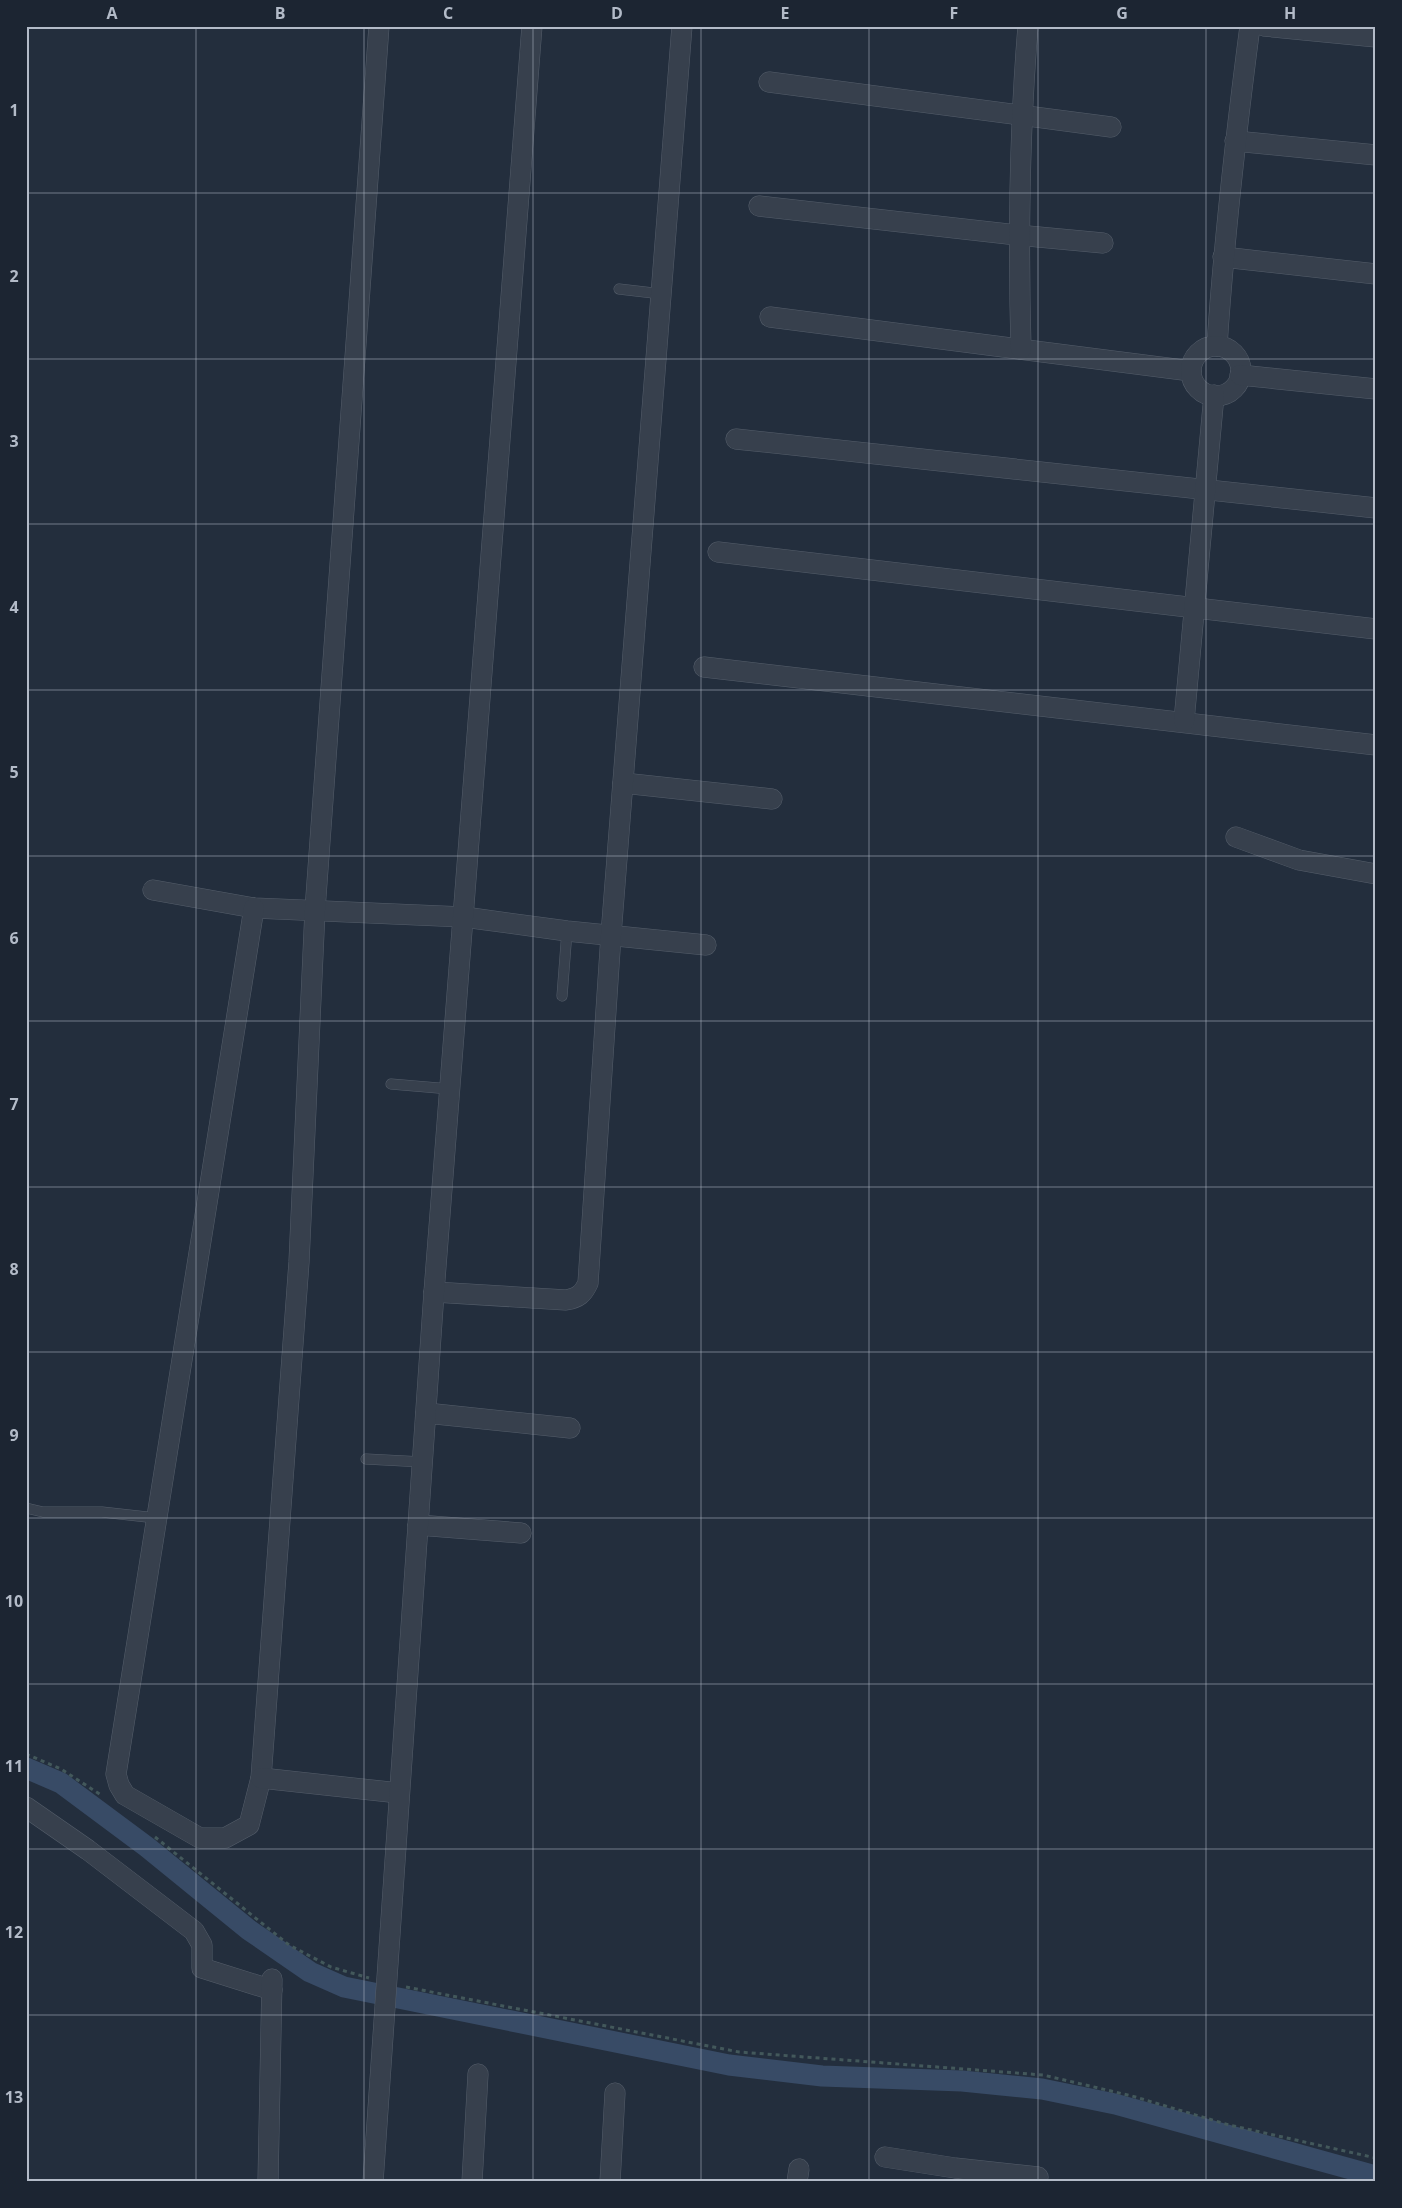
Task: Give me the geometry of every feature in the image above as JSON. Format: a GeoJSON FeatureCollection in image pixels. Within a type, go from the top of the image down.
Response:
{"type":"FeatureCollection","features":[{"type":"Feature","properties":{"kind":"street"},"geometry":{"type":"LineString","coordinates":[[254,908],[116,1774],[118,1785],[125,1795],[200,1838],[225,1838],[249,1825],[261,1778],[299,1262],[315,910],[379,26]]}},
{"type":"Feature","properties":{"kind":"street"},"geometry":{"type":"LineString","coordinates":[[373,2182],[384,2005],[382,1978],[400,1793],[434,1292],[532,26]]}},
{"type":"Feature","properties":{"kind":"street"},"geometry":{"type":"LineString","coordinates":[[434,1292],[566,1300],[576,1298],[584,1292],[589,1273],[610,935],[682,26]]}},
{"type":"Feature","properties":{"kind":"street"},"geometry":{"type":"LineString","coordinates":[[1021,349],[1017,236],[1021,114],[1028,26]]}},
{"type":"Feature","properties":{"kind":"street"},"geometry":{"type":"LineString","coordinates":[[1217,346],[1222,258],[1234,141],[1250,26]]}},
{"type":"Feature","properties":{"kind":"street"},"geometry":{"type":"LineString","coordinates":[[1264,26],[1376,36]]}},
{"type":"Feature","properties":{"kind":"street"},"geometry":{"type":"LineString","coordinates":[[769,82],[1112,127]]}},
{"type":"Feature","properties":{"kind":"street"},"geometry":{"type":"LineString","coordinates":[[1234,141],[1376,155]]}},
{"type":"Feature","properties":{"kind":"street"},"geometry":{"type":"LineString","coordinates":[[759,206],[1017,236],[1104,243]]}},
{"type":"Feature","properties":{"kind":"street"},"geometry":{"type":"LineString","coordinates":[[1222,258],[1376,274]]}},
{"type":"Feature","properties":{"kind":"street"},"geometry":{"type":"LineString","coordinates":[[770,317],[1191,371]]}},
{"type":"Feature","properties":{"kind":"street"},"geometry":{"type":"LineString","coordinates":[[1217,346],[1232,352],[1241,367],[1240,375],[1234,388],[1228,392],[1214,395],[1205,393],[1198,388],[1191,371],[1196,356],[1209,347],[1217,346]]}},
{"type":"Feature","properties":{"kind":"street"},"geometry":{"type":"LineString","coordinates":[[1240,375],[1376,389]]}},
{"type":"Feature","properties":{"kind":"street"},"geometry":{"type":"LineString","coordinates":[[1184,721],[1214,395]]}},
{"type":"Feature","properties":{"kind":"street"},"geometry":{"type":"LineString","coordinates":[[736,439],[1376,508]]}},
{"type":"Feature","properties":{"kind":"street"},"geometry":{"type":"LineString","coordinates":[[718,552],[1376,629]]}},
{"type":"Feature","properties":{"kind":"street"},"geometry":{"type":"LineString","coordinates":[[704,667],[1184,721],[1376,745]]}},
{"type":"Feature","properties":{"kind":"street"},"geometry":{"type":"LineString","coordinates":[[623,783],[772,799]]}},
{"type":"Feature","properties":{"kind":"street"},"geometry":{"type":"LineString","coordinates":[[1236,838],[1298,860],[1376,874]]}},
{"type":"Feature","properties":{"kind":"street"},"geometry":{"type":"LineString","coordinates":[[153,890],[254,908],[464,918],[706,945]]}},
{"type":"Feature","properties":{"kind":"street"},"geometry":{"type":"LineString","coordinates":[[426,1413],[570,1428]]}},
{"type":"Feature","properties":{"kind":"street"},"geometry":{"type":"LineString","coordinates":[[418,1525],[521,1533]]}},
{"type":"Feature","properties":{"kind":"street"},"geometry":{"type":"LineString","coordinates":[[261,1778],[400,1793]]}},
{"type":"Feature","properties":{"kind":"street"},"geometry":{"type":"LineString","coordinates":[[26,1807],[88,1850],[194,1930],[202,1945],[202,1968],[272,1985],[268,2182]]}},
{"type":"Feature","properties":{"kind":"street"},"geometry":{"type":"LineString","coordinates":[[472,2182],[478,2074]]}},
{"type":"Feature","properties":{"kind":"street"},"geometry":{"type":"LineString","coordinates":[[610,2182],[615,2094]]}},
{"type":"Feature","properties":{"kind":"street"},"geometry":{"type":"LineString","coordinates":[[885,2156],[955,2175],[1038,2177]]}},
{"type":"Feature","properties":{"kind":"lane"},"geometry":{"type":"LineString","coordinates":[[619,289],[662,294]]}},
{"type":"Feature","properties":{"kind":"lane"},"geometry":{"type":"LineString","coordinates":[[562,996],[567,931]]}},
{"type":"Feature","properties":{"kind":"lane"},"geometry":{"type":"LineString","coordinates":[[391,1084],[450,1088]]}},
{"type":"Feature","properties":{"kind":"lane"},"geometry":{"type":"LineString","coordinates":[[366,1459],[423,1462]]}},
{"type":"Feature","properties":{"kind":"lane"},"geometry":{"type":"LineString","coordinates":[[26,1508],[43,1512],[102,1512],[156,1518]]}},
{"type":"Feature","properties":{"kind":"path"},"geometry":{"type":"LineString","coordinates":[[26,1754],[61,1769],[109,1800]]}},
{"type":"Feature","properties":{"kind":"path"},"geometry":{"type":"LineString","coordinates":[[152,1835],[289,1946],[330,1967],[382,1978]]}},
{"type":"Feature","properties":{"kind":"path"},"geometry":{"type":"LineString","coordinates":[[404,1986],[739,2052],[1043,2075],[1132,2096],[1229,2125],[1376,2158]]}},
{"type":"Feature","properties":{"kind":"waterway"},"geometry":{"type":"LineString","coordinates":[[26,1768],[61,1783],[147,1847],[249,1930],[310,1972],[344,1987],[729,2065],[822,2076],[962,2081],[1042,2089],[1115,2104],[1376,2176]]}}]}
